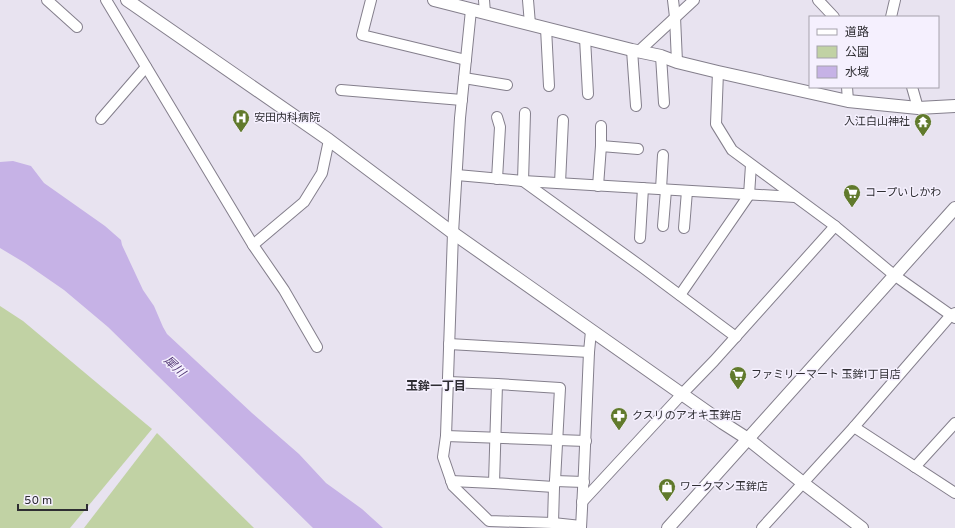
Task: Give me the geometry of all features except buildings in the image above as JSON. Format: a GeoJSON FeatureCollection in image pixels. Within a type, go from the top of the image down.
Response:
{"type":"FeatureCollection","features":[{"type":"Feature","properties":{"kind":"street"},"geometry":{"type":"LineString","coordinates":[[47,0],[77,27]]}},
{"type":"Feature","properties":{"kind":"street"},"geometry":{"type":"LineString","coordinates":[[106,0],[253,245],[284,290],[317,347]]}},
{"type":"Feature","properties":{"kind":"street"},"geometry":{"type":"LineString","coordinates":[[127,0],[329,140],[453,233],[591,331],[748,439],[862,528]]}},
{"type":"Feature","properties":{"kind":"street"},"geometry":{"type":"LineString","coordinates":[[371,0],[362,35],[466,60]]}},
{"type":"Feature","properties":{"kind":"street"},"geometry":{"type":"LineString","coordinates":[[434,0],[661,56],[677,62],[848,101],[918,108],[955,106]]}},
{"type":"Feature","properties":{"kind":"street"},"geometry":{"type":"LineString","coordinates":[[484,0],[485,13]]}},
{"type":"Feature","properties":{"kind":"street"},"geometry":{"type":"LineString","coordinates":[[528,0],[530,24]]}},
{"type":"Feature","properties":{"kind":"street"},"geometry":{"type":"LineString","coordinates":[[673,0],[677,62]]}},
{"type":"Feature","properties":{"kind":"street"},"geometry":{"type":"LineString","coordinates":[[636,106],[636,50],[694,0]]}},
{"type":"Feature","properties":{"kind":"street"},"geometry":{"type":"LineString","coordinates":[[818,0],[833,16]]}},
{"type":"Feature","properties":{"kind":"street"},"geometry":{"type":"LineString","coordinates":[[891,16],[895,0]]}},
{"type":"Feature","properties":{"kind":"street"},"geometry":{"type":"LineString","coordinates":[[471,10],[460,118],[453,233],[446,436],[443,457],[453,486],[489,521],[553,523],[580,527],[584,482],[591,331]]}},
{"type":"Feature","properties":{"kind":"street"},"geometry":{"type":"LineString","coordinates":[[546,28],[549,86]]}},
{"type":"Feature","properties":{"kind":"street"},"geometry":{"type":"LineString","coordinates":[[585,38],[588,94]]}},
{"type":"Feature","properties":{"kind":"street"},"geometry":{"type":"LineString","coordinates":[[661,56],[664,103]]}},
{"type":"Feature","properties":{"kind":"street"},"geometry":{"type":"LineString","coordinates":[[101,119],[146,67]]}},
{"type":"Feature","properties":{"kind":"street"},"geometry":{"type":"LineString","coordinates":[[718,72],[716,124],[732,150],[835,226],[894,275],[954,315],[762,528]]}},
{"type":"Feature","properties":{"kind":"street"},"geometry":{"type":"LineString","coordinates":[[464,78],[507,85]]}},
{"type":"Feature","properties":{"kind":"street"},"geometry":{"type":"LineString","coordinates":[[847,88],[848,101]]}},
{"type":"Feature","properties":{"kind":"street"},"geometry":{"type":"LineString","coordinates":[[912,88],[918,108]]}},
{"type":"Feature","properties":{"kind":"street"},"geometry":{"type":"LineString","coordinates":[[341,90],[462,100]]}},
{"type":"Feature","properties":{"kind":"street"},"geometry":{"type":"LineString","coordinates":[[523,181],[525,113]]}},
{"type":"Feature","properties":{"kind":"street"},"geometry":{"type":"LineString","coordinates":[[497,117],[500,127],[497,179]]}},
{"type":"Feature","properties":{"kind":"street"},"geometry":{"type":"LineString","coordinates":[[560,183],[562,120]]}},
{"type":"Feature","properties":{"kind":"street"},"geometry":{"type":"LineString","coordinates":[[598,186],[601,126]]}},
{"type":"Feature","properties":{"kind":"street"},"geometry":{"type":"LineString","coordinates":[[253,245],[304,202],[322,173],[329,140]]}},
{"type":"Feature","properties":{"kind":"street"},"geometry":{"type":"LineString","coordinates":[[601,146],[638,149]]}},
{"type":"Feature","properties":{"kind":"street"},"geometry":{"type":"LineString","coordinates":[[662,226],[663,155]]}},
{"type":"Feature","properties":{"kind":"street"},"geometry":{"type":"LineString","coordinates":[[680,295],[750,195],[751,165]]}},
{"type":"Feature","properties":{"kind":"street"},"geometry":{"type":"LineString","coordinates":[[457,175],[598,186],[795,197]]}},
{"type":"Feature","properties":{"kind":"street"},"geometry":{"type":"LineString","coordinates":[[523,181],[736,337]]}},
{"type":"Feature","properties":{"kind":"street"},"geometry":{"type":"LineString","coordinates":[[640,238],[643,188]]}},
{"type":"Feature","properties":{"kind":"street"},"geometry":{"type":"LineString","coordinates":[[684,228],[688,191]]}},
{"type":"Feature","properties":{"kind":"street"},"geometry":{"type":"LineString","coordinates":[[668,528],[955,208]]}},
{"type":"Feature","properties":{"kind":"street"},"geometry":{"type":"LineString","coordinates":[[582,502],[736,337],[835,226]]}},
{"type":"Feature","properties":{"kind":"street"},"geometry":{"type":"LineString","coordinates":[[449,344],[589,352]]}},
{"type":"Feature","properties":{"kind":"street"},"geometry":{"type":"LineString","coordinates":[[448,382],[560,388],[553,523]]}},
{"type":"Feature","properties":{"kind":"street"},"geometry":{"type":"LineString","coordinates":[[494,483],[498,384]]}},
{"type":"Feature","properties":{"kind":"street"},"geometry":{"type":"LineString","coordinates":[[915,467],[955,423]]}},
{"type":"Feature","properties":{"kind":"street"},"geometry":{"type":"LineString","coordinates":[[854,427],[955,493]]}},
{"type":"Feature","properties":{"kind":"street"},"geometry":{"type":"LineString","coordinates":[[446,436],[586,441]]}},
{"type":"Feature","properties":{"kind":"street"},"geometry":{"type":"LineString","coordinates":[[451,481],[555,484],[584,482]]}},
{"type":"Feature","properties":{"kind":"green space"},"geometry":{"type":"Polygon","coordinates":[[[0,306],[23,321],[152,429],[70,528],[0,528],[0,306]]]}},
{"type":"Feature","properties":{"kind":"green space"},"geometry":{"type":"Polygon","coordinates":[[[157,433],[254,528],[84,528],[157,433]]]}},
{"type":"Feature","properties":{"kind":"water","name":"犀川"},"geometry":{"type":"Polygon","coordinates":[[[13,161],[31,166],[44,183],[105,226],[121,240],[143,290],[154,306],[167,334],[252,413],[299,454],[326,483],[362,509],[383,528],[313,528],[108,327],[64,290],[0,248],[0,162],[13,161]]]}},
{"type":"Feature","properties":{"kind":"place","name":"安田内科病院"},"geometry":{"type":"Point","coordinates":[241,133]}},
{"type":"Feature","properties":{"kind":"place","name":"入江白山神社"},"geometry":{"type":"Point","coordinates":[923,137]}},
{"type":"Feature","properties":{"kind":"place","name":"コープいしかわ"},"geometry":{"type":"Point","coordinates":[852,208]}},
{"type":"Feature","properties":{"kind":"place","name":"ファミリーマート 玉鉾1丁目店"},"geometry":{"type":"Point","coordinates":[738,390]}},
{"type":"Feature","properties":{"kind":"place","name":"クスリのアオキ玉鉾店"},"geometry":{"type":"Point","coordinates":[619,431]}},
{"type":"Feature","properties":{"kind":"place","name":"ワークマン玉鉾店"},"geometry":{"type":"Point","coordinates":[667,502]}},
{"type":"Feature","properties":{"kind":"district","name":"玉鉾一丁目"},"geometry":{"type":"Point","coordinates":[436,387]}}]}
